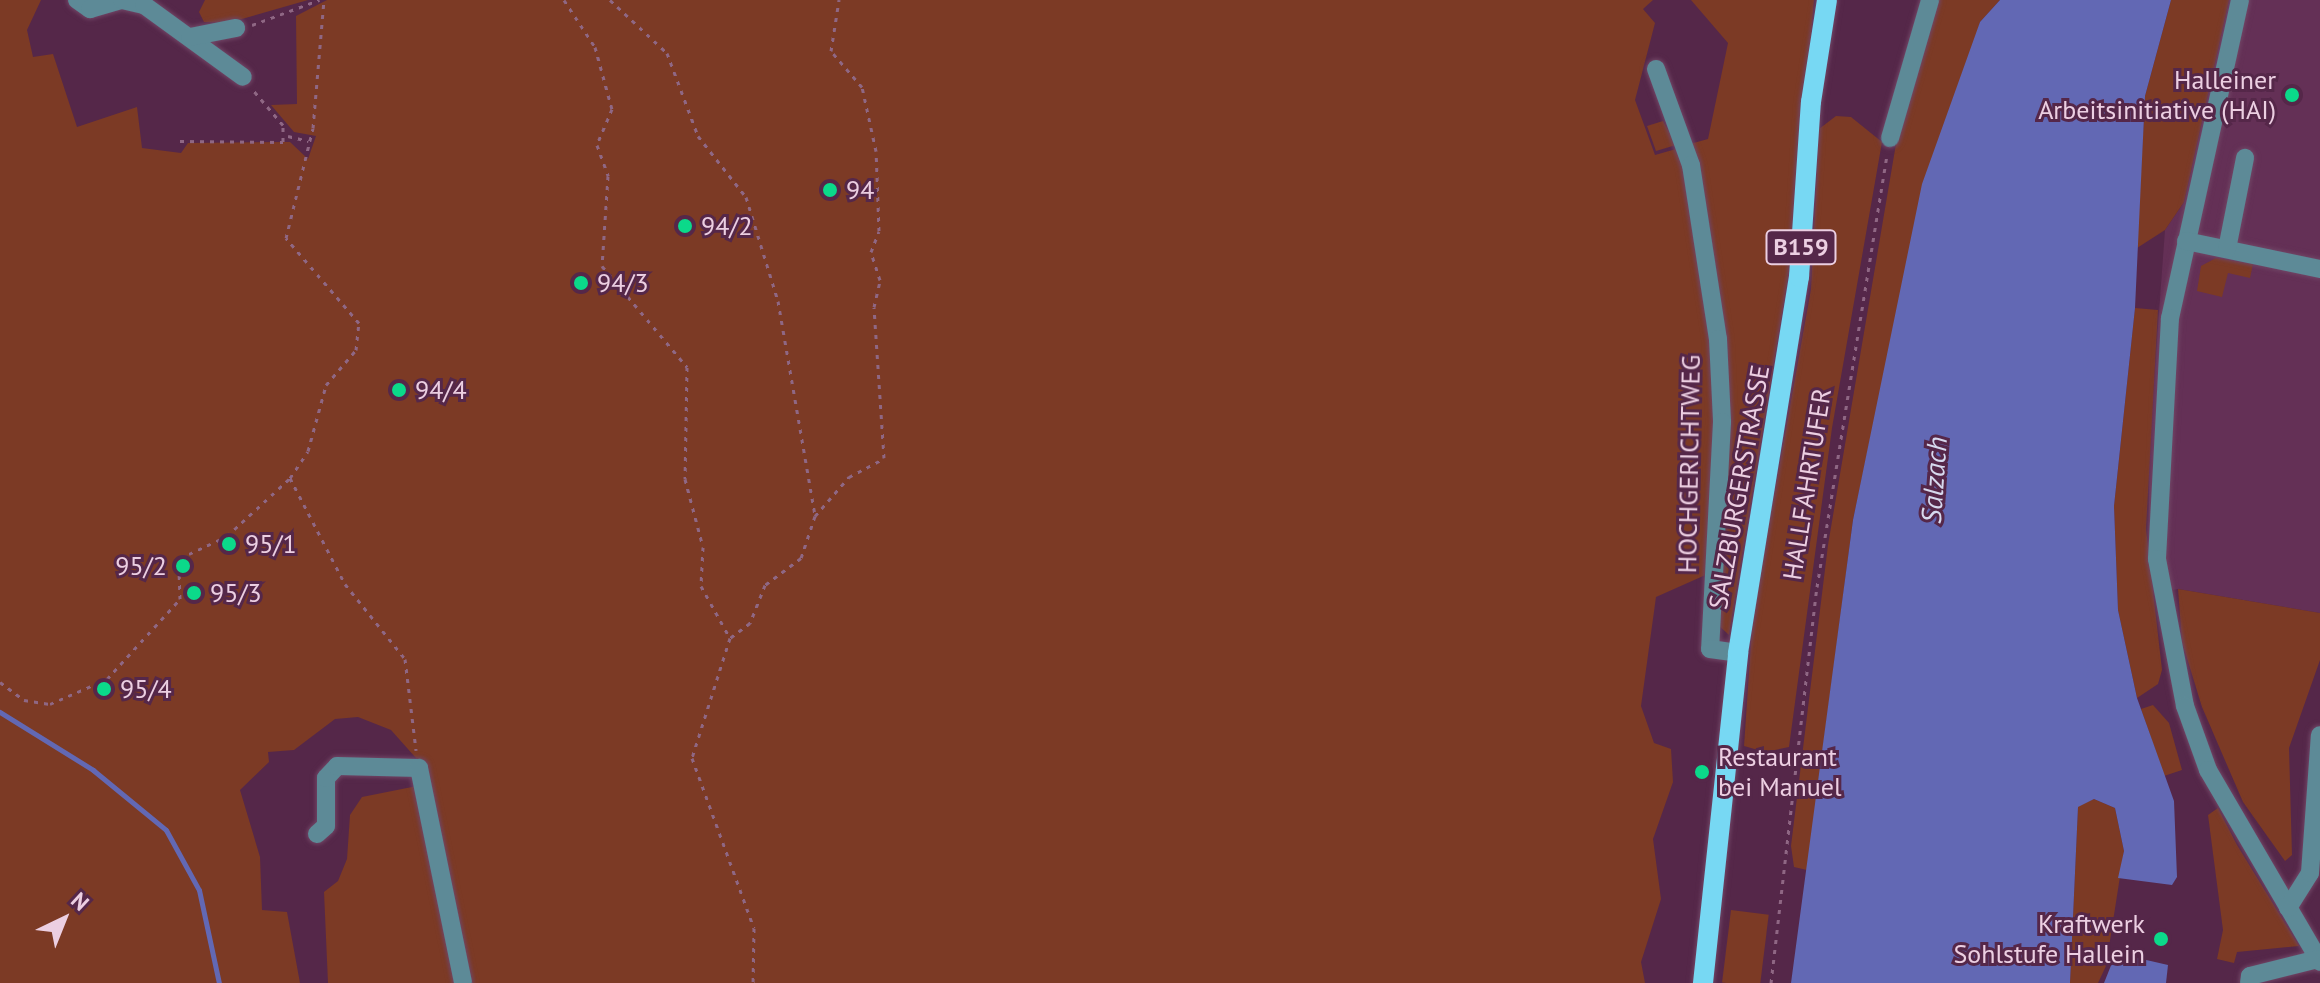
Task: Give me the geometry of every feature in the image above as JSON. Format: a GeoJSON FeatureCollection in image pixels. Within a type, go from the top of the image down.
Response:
{"type":"FeatureCollection","features":[{"type":"Feature","properties":{"kind":"main road","name":"SALZBURGERSTRASSE"},"geometry":{"type":"LineString","coordinates":[[1703,983],[1738,653],[1795,304],[1827,0]]}},
{"type":"Feature","properties":{"kind":"street"},"geometry":{"type":"LineString","coordinates":[[77,0],[90,9],[122,0],[144,5],[243,77]]}},
{"type":"Feature","properties":{"kind":"street"},"geometry":{"type":"LineString","coordinates":[[1890,138],[1930,0]]}},
{"type":"Feature","properties":{"kind":"street"},"geometry":{"type":"LineString","coordinates":[[2240,0],[2170,318],[2158,460],[2166,625],[2208,770],[2319,961],[2250,976],[2249,983]]}},
{"type":"Feature","properties":{"kind":"street"},"geometry":{"type":"LineString","coordinates":[[190,37],[236,28]]}},
{"type":"Feature","properties":{"kind":"street","name":"HOCHGERICHTWEG"},"geometry":{"type":"LineString","coordinates":[[1656,69],[1691,165],[1720,364],[1710,649],[1738,653]]}},
{"type":"Feature","properties":{"kind":"street"},"geometry":{"type":"LineString","coordinates":[[2227,249],[2245,158]]}},
{"type":"Feature","properties":{"kind":"street"},"geometry":{"type":"LineString","coordinates":[[2186,241],[2320,269]]}},
{"type":"Feature","properties":{"kind":"street"},"geometry":{"type":"LineString","coordinates":[[2288,908],[2310,873],[2320,735]]}},
{"type":"Feature","properties":{"kind":"street"},"geometry":{"type":"LineString","coordinates":[[317,834],[326,826],[326,778],[337,766],[409,764],[423,777],[463,983]]}},
{"type":"Feature","properties":{"kind":"path"},"geometry":{"type":"LineString","coordinates":[[0,682],[24,700],[50,704],[107,679],[180,599],[179,568],[189,554],[227,536],[290,478],[308,451],[326,385],[361,338],[350,309],[299,261],[286,238],[308,141],[322,0],[236,28]]}},
{"type":"Feature","properties":{"kind":"path"},"geometry":{"type":"LineString","coordinates":[[564,0],[595,47],[612,109],[597,145],[608,176],[602,266],[687,367],[685,479],[703,547],[701,586],[730,638]]}},
{"type":"Feature","properties":{"kind":"path"},"geometry":{"type":"LineString","coordinates":[[610,0],[667,53],[698,136],[746,197],[778,301],[815,516]]}},
{"type":"Feature","properties":{"kind":"path"},"geometry":{"type":"LineString","coordinates":[[753,983],[754,928],[691,770],[730,638],[750,623],[765,585],[801,558],[815,516],[849,477],[884,458],[874,307],[880,280],[871,252],[879,231],[876,151],[862,87],[831,51],[839,0]]}},
{"type":"Feature","properties":{"kind":"path"},"geometry":{"type":"LineString","coordinates":[[243,77],[288,136],[308,141]]}},
{"type":"Feature","properties":{"kind":"path"},"geometry":{"type":"LineString","coordinates":[[180,141],[283,142],[288,136]]}},
{"type":"Feature","properties":{"kind":"path","name":"HALLFAHRTUFER"},"geometry":{"type":"LineString","coordinates":[[1771,983],[1817,587],[1890,138]]}},
{"type":"Feature","properties":{"kind":"path"},"geometry":{"type":"LineString","coordinates":[[290,478],[345,584],[400,650],[410,673],[423,777]]}},
{"type":"Feature","properties":{"kind":"shaded area"},"geometry":{"type":"Polygon","coordinates":[[[0,0],[41,0],[27,30],[33,57],[53,54],[77,127],[137,107],[142,148],[181,153],[188,143],[290,142],[308,159],[316,136],[294,132],[271,105],[297,104],[296,16],[327,0],[1653,0],[1643,9],[1655,23],[1635,100],[1655,155],[1683,147],[1717,376],[1710,573],[1656,597],[1641,706],[1654,743],[1671,749],[1673,782],[1653,839],[1661,899],[1641,962],[1645,983],[328,983],[324,892],[338,881],[347,859],[350,815],[362,797],[422,785],[424,767],[391,730],[358,717],[335,719],[294,750],[268,752],[269,762],[240,790],[260,857],[262,910],[287,912],[300,983],[0,983],[0,0]]]}},
{"type":"Feature","properties":{"kind":"shaded area"},"geometry":{"type":"Polygon","coordinates":[[[205,0],[308,0],[228,23],[204,22],[199,12],[205,0]]]}},
{"type":"Feature","properties":{"kind":"shaded area"},"geometry":{"type":"Polygon","coordinates":[[[1691,0],[1814,0],[1793,247],[1729,635],[1717,624],[1728,405],[1690,144],[1708,139],[1728,43],[1691,0]]]}},
{"type":"Feature","properties":{"kind":"shaded area"},"geometry":{"type":"Polygon","coordinates":[[[1938,0],[2000,0],[1980,22],[1893,332],[1853,520],[1807,870],[1794,867],[1791,846],[1828,545],[1898,132],[1938,0]]]}},
{"type":"Feature","properties":{"kind":"shaded area"},"geometry":{"type":"Polygon","coordinates":[[[2171,0],[2229,0],[2184,202],[2165,230],[2137,248],[2145,96],[2171,0]]]}},
{"type":"Feature","properties":{"kind":"shaded area"},"geometry":{"type":"Polygon","coordinates":[[[2229,0],[2320,0],[2320,613],[2178,589],[2151,594],[2148,463],[2165,230],[2184,202],[2229,0]]]}},
{"type":"Feature","properties":{"kind":"shaded area"},"geometry":{"type":"Polygon","coordinates":[[[1836,116],[1851,117],[1882,142],[1832,428],[1789,747],[1765,752],[1744,746],[1753,613],[1811,289],[1819,129],[1836,116]]]}},
{"type":"Feature","properties":{"kind":"shaded area"},"geometry":{"type":"Polygon","coordinates":[[[1663,121],[1676,145],[1656,151],[1647,126],[1663,121]]]}},
{"type":"Feature","properties":{"kind":"shaded area"},"geometry":{"type":"Polygon","coordinates":[[[2216,258],[2253,264],[2250,278],[2228,273],[2222,297],[2197,291],[2201,266],[2216,258]]]}},
{"type":"Feature","properties":{"kind":"shaded area"},"geometry":{"type":"Polygon","coordinates":[[[2135,308],[2158,310],[2146,529],[2162,670],[2158,684],[2137,698],[2118,610],[2114,506],[2135,308]]]}},
{"type":"Feature","properties":{"kind":"shaded area"},"geometry":{"type":"Polygon","coordinates":[[[2178,589],[2320,613],[2320,660],[2289,748],[2292,855],[2285,861],[2243,802],[2202,707],[2182,642],[2178,589]]]}},
{"type":"Feature","properties":{"kind":"shaded area"},"geometry":{"type":"Polygon","coordinates":[[[2153,705],[2169,723],[2182,770],[2164,776],[2141,709],[2153,705]]]}},
{"type":"Feature","properties":{"kind":"shaded area"},"geometry":{"type":"Polygon","coordinates":[[[2094,799],[2115,808],[2124,851],[2106,966],[2098,983],[2070,983],[2078,806],[2094,799]]]}},
{"type":"Feature","properties":{"kind":"shaded area"},"geometry":{"type":"Polygon","coordinates":[[[2218,808],[2299,946],[2237,952],[2234,963],[2217,959],[2223,930],[2208,815],[2218,808]]]}},
{"type":"Feature","properties":{"kind":"shaded area"},"geometry":{"type":"Polygon","coordinates":[[[1731,910],[1769,915],[1760,983],[1722,982],[1731,910]]]}},
{"type":"Feature","properties":{"kind":"water","name":"Salzach"},"geometry":{"type":"Polygon","coordinates":[[[2000,0],[2171,0],[2145,96],[2135,308],[2114,506],[2118,610],[2137,698],[2174,801],[2177,877],[2172,885],[2118,878],[2124,851],[2115,808],[2094,799],[2078,807],[2070,983],[1791,983],[1853,520],[1922,184],[1980,22],[2000,0]]]}},
{"type":"Feature","properties":{"kind":"water"},"geometry":{"type":"Polygon","coordinates":[[[2116,953],[2168,965],[2166,983],[2104,983],[2116,953]]]}},
{"type":"Feature","properties":{"kind":"waterway"},"geometry":{"type":"LineString","coordinates":[[0,712],[93,770],[166,830],[199,890],[219,983]]}},
{"type":"Feature","properties":{"kind":"place","name":"Halleiner Arbeitsinitiative (HAI)"},"geometry":{"type":"Point","coordinates":[2292,95]}},
{"type":"Feature","properties":{"kind":"place","name":"94"},"geometry":{"type":"Point","coordinates":[830,190]}},
{"type":"Feature","properties":{"kind":"place","name":"94/2"},"geometry":{"type":"Point","coordinates":[685,226]}},
{"type":"Feature","properties":{"kind":"place","name":"94/3"},"geometry":{"type":"Point","coordinates":[581,283]}},
{"type":"Feature","properties":{"kind":"place","name":"94/4"},"geometry":{"type":"Point","coordinates":[399,390]}},
{"type":"Feature","properties":{"kind":"place","name":"95/1"},"geometry":{"type":"Point","coordinates":[229,544]}},
{"type":"Feature","properties":{"kind":"place","name":"95/2"},"geometry":{"type":"Point","coordinates":[183,566]}},
{"type":"Feature","properties":{"kind":"place","name":"95/3"},"geometry":{"type":"Point","coordinates":[194,593]}},
{"type":"Feature","properties":{"kind":"place","name":"95/4"},"geometry":{"type":"Point","coordinates":[104,689]}},
{"type":"Feature","properties":{"kind":"place","name":"Restaurant bei Manuel"},"geometry":{"type":"Point","coordinates":[1702,772]}},
{"type":"Feature","properties":{"kind":"place","name":"Kraftwerk Sohlstufe Hallein"},"geometry":{"type":"Point","coordinates":[2161,939]}}]}
